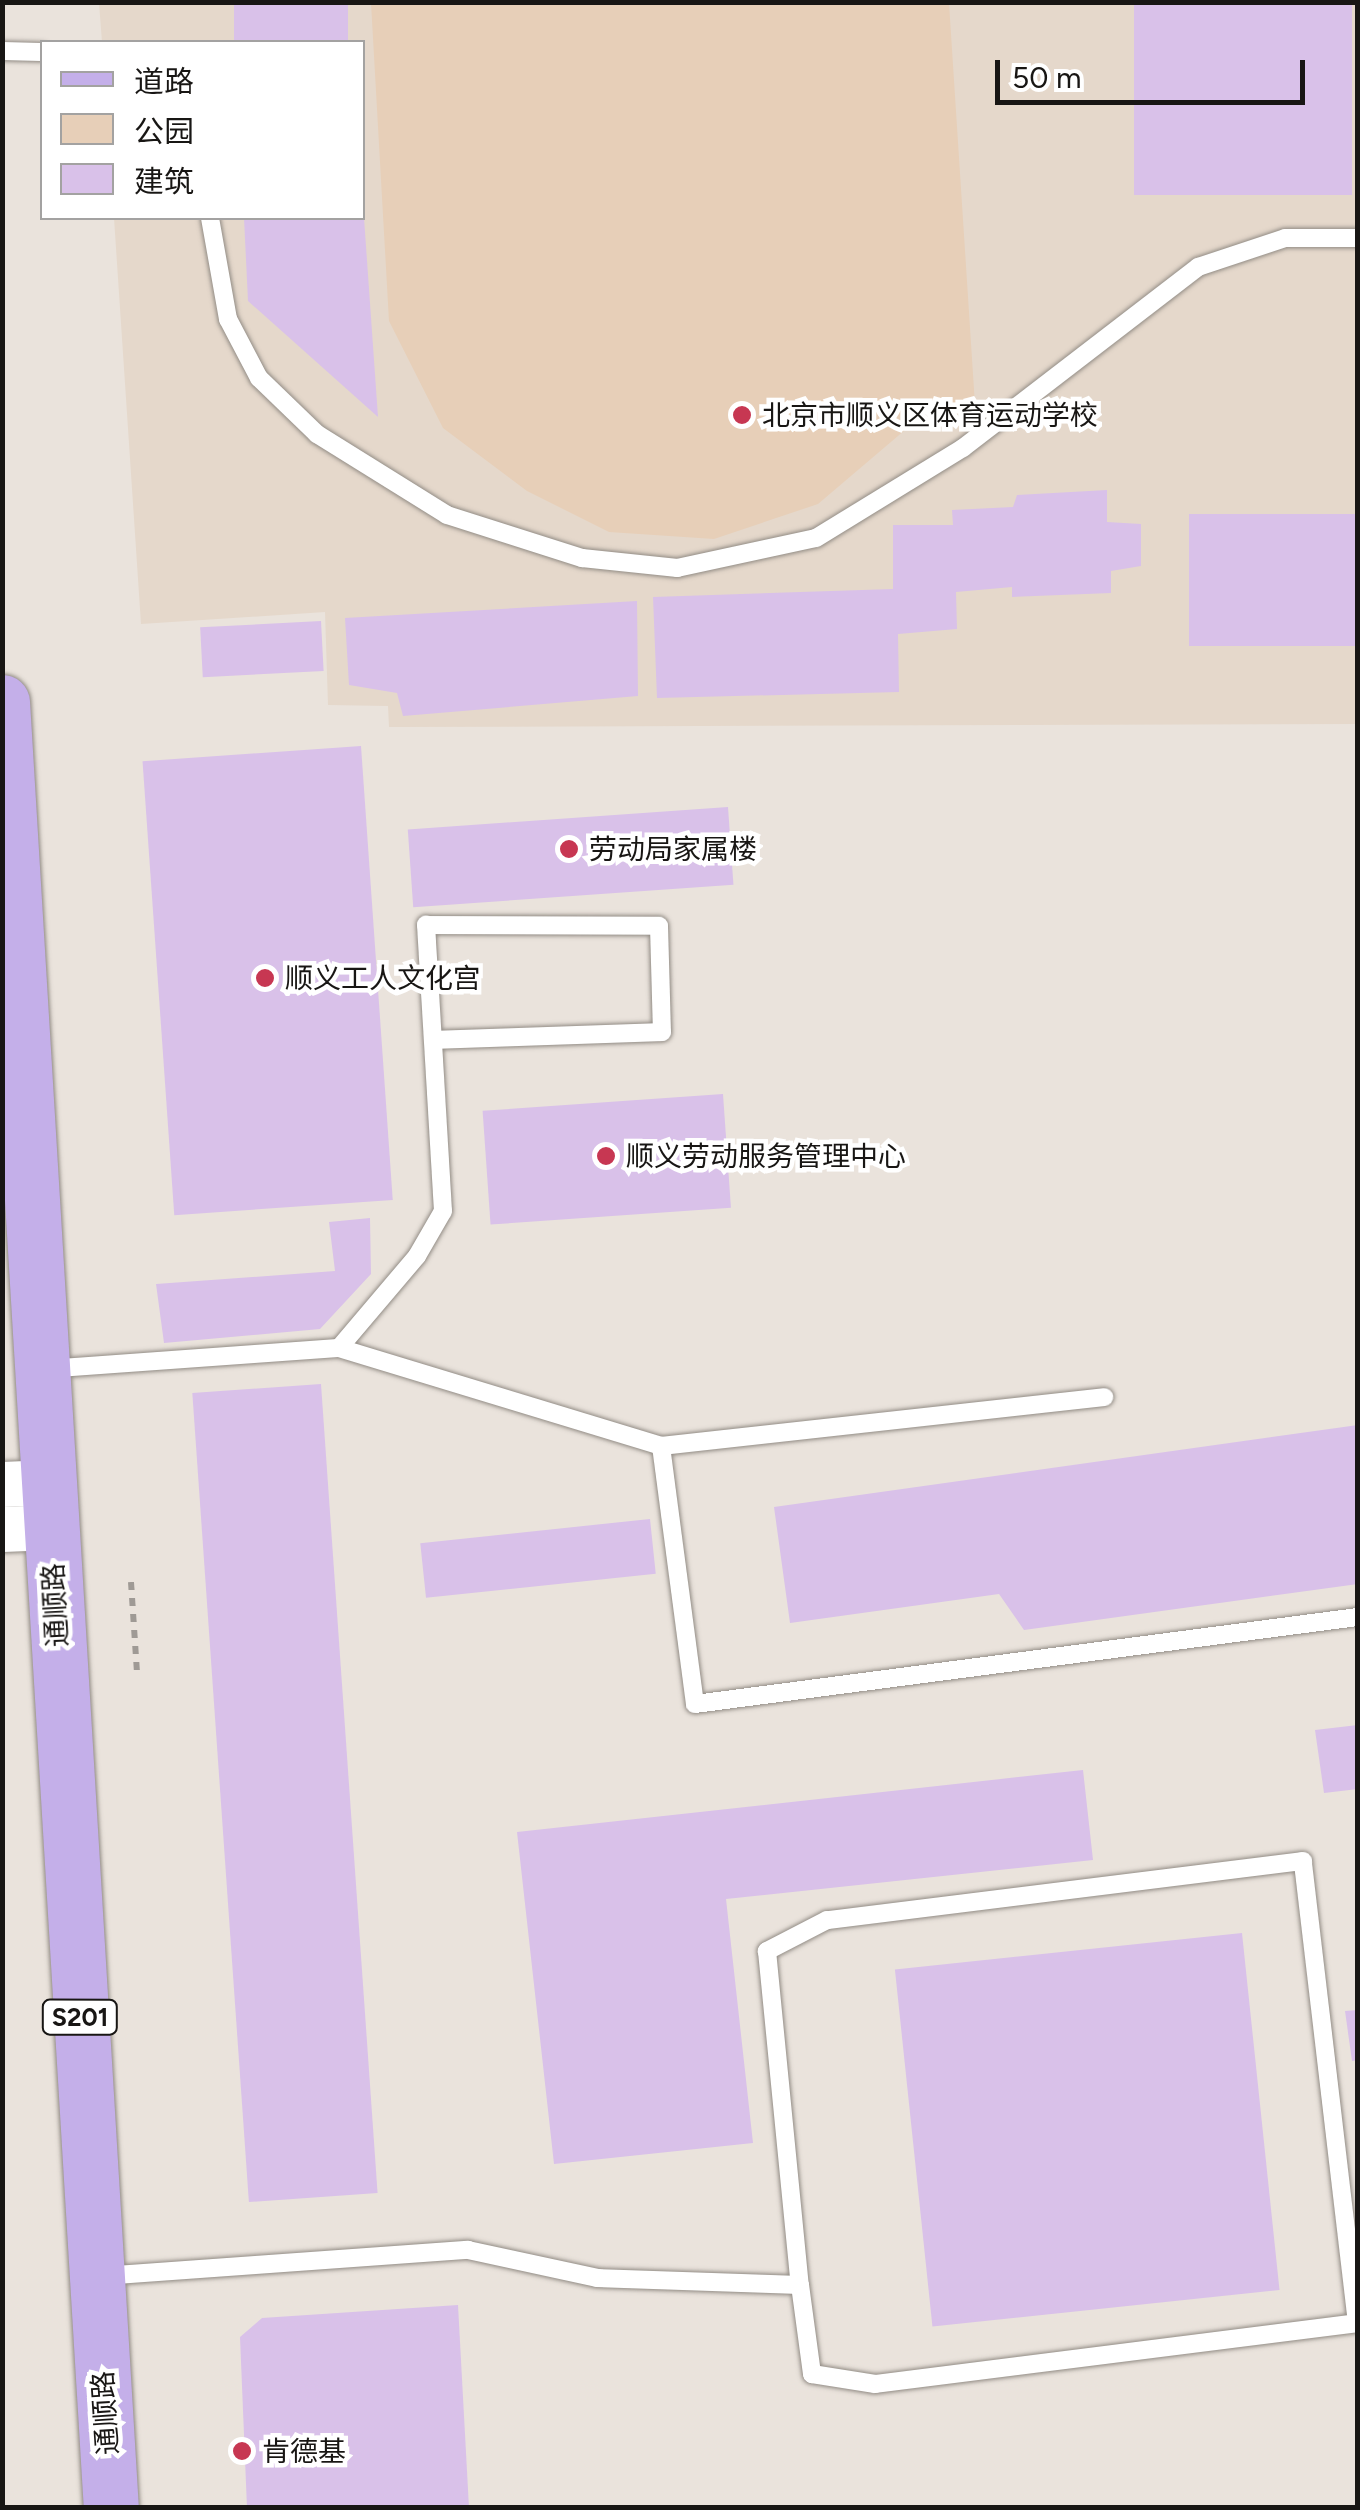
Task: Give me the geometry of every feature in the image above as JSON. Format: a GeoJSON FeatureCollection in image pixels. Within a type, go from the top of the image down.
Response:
{"type":"FeatureCollection","features":[{"type":"Feature","properties":{"kind":"main road","name":"通顺路"},"geometry":{"type":"LineString","coordinates":[[2,702],[40,1369],[27,1505],[96,2276],[111,2508]]}},
{"type":"Feature","properties":{"kind":"lane"},"geometry":{"type":"LineString","coordinates":[[2,51],[40,52]]}},
{"type":"Feature","properties":{"kind":"lane"},"geometry":{"type":"LineString","coordinates":[[210,220],[228,319],[259,378],[316,434],[446,515],[582,558],[677,568],[816,538],[963,448],[1198,267],[1285,238],[1358,238]]}},
{"type":"Feature","properties":{"kind":"lane"},"geometry":{"type":"LineString","coordinates":[[339,1348],[417,1256],[443,1211],[426,925],[658,926],[662,1032],[433,1040]]}},
{"type":"Feature","properties":{"kind":"lane"},"geometry":{"type":"LineString","coordinates":[[40,1369],[339,1348],[661,1446],[1104,1397]]}},
{"type":"Feature","properties":{"kind":"lane"},"geometry":{"type":"LineString","coordinates":[[661,1446],[695,1704],[1358,1617]]}},
{"type":"Feature","properties":{"kind":"lane"},"geometry":{"type":"LineString","coordinates":[[1303,1861],[1358,2323],[875,2384],[812,2374],[800,2285],[767,1950],[827,1920],[1303,1861]]}},
{"type":"Feature","properties":{"kind":"lane"},"geometry":{"type":"LineString","coordinates":[[96,2276],[468,2250],[596,2278],[800,2285]]}},
{"type":"Feature","properties":{"kind":"path"},"geometry":{"type":"LineString","coordinates":[[130,1582],[137,1672]]}},
{"type":"Feature","properties":{"kind":"shaded area","name":"北京市顺义区体育运动学校"},"geometry":{"type":"Polygon","coordinates":[[[99,3],[1357,3],[1357,724],[389,727],[388,706],[328,705],[325,612],[141,624],[114,220],[365,220],[365,40],[102,40],[99,3]]]}},
{"type":"Feature","properties":{"kind":"green space"},"geometry":{"type":"Polygon","coordinates":[[[371,3],[949,3],[975,405],[921,403],[905,430],[818,504],[714,539],[609,532],[527,491],[443,428],[389,321],[371,3]]]}},
{"type":"Feature","properties":{"kind":"building"},"geometry":{"type":"Polygon","coordinates":[[[234,2],[348,2],[348,40],[234,40],[234,2]]]}},
{"type":"Feature","properties":{"kind":"building"},"geometry":{"type":"Polygon","coordinates":[[[1134,2],[1352,2],[1352,195],[1134,195],[1134,2]]]}},
{"type":"Feature","properties":{"kind":"building"},"geometry":{"type":"Polygon","coordinates":[[[244,220],[364,220],[378,417],[248,301],[244,220]]]}},
{"type":"Feature","properties":{"kind":"building"},"geometry":{"type":"Polygon","coordinates":[[[1107,490],[1107,522],[1141,524],[1141,566],[1111,571],[1111,593],[1012,597],[1012,587],[956,592],[957,629],[898,634],[899,692],[657,698],[653,597],[893,589],[893,525],[953,525],[952,510],[1013,507],[1017,495],[1107,490]]]}},
{"type":"Feature","properties":{"kind":"building"},"geometry":{"type":"Polygon","coordinates":[[[1189,514],[1358,514],[1358,646],[1189,646],[1189,514]]]}},
{"type":"Feature","properties":{"kind":"building"},"geometry":{"type":"Polygon","coordinates":[[[637,601],[638,696],[403,716],[397,693],[349,685],[345,618],[637,601]]]}},
{"type":"Feature","properties":{"kind":"building"},"geometry":{"type":"Polygon","coordinates":[[[321,621],[324,671],[203,677],[200,627],[321,621]]]}},
{"type":"Feature","properties":{"kind":"building","name":"顺义工人文化宫"},"geometry":{"type":"Polygon","coordinates":[[[361,746],[393,1200],[174,1215],[143,761],[361,746]]]}},
{"type":"Feature","properties":{"kind":"building","name":"劳动局家属楼"},"geometry":{"type":"Polygon","coordinates":[[[728,807],[733,885],[413,907],[408,829],[728,807]]]}},
{"type":"Feature","properties":{"kind":"building","name":"顺义劳动服务管理中心"},"geometry":{"type":"Polygon","coordinates":[[[723,1094],[731,1208],[491,1225],[483,1111],[723,1094]]]}},
{"type":"Feature","properties":{"kind":"building"},"geometry":{"type":"Polygon","coordinates":[[[370,1218],[371,1274],[320,1329],[164,1343],[156,1284],[335,1271],[329,1222],[370,1218]]]}},
{"type":"Feature","properties":{"kind":"building"},"geometry":{"type":"Polygon","coordinates":[[[321,1384],[378,2193],[249,2202],[192,1393],[321,1384]]]}},
{"type":"Feature","properties":{"kind":"building"},"geometry":{"type":"Polygon","coordinates":[[[1358,1425],[1358,1584],[1024,1630],[999,1594],[790,1623],[774,1507],[1358,1425]]]}},
{"type":"Feature","properties":{"kind":"building"},"geometry":{"type":"Polygon","coordinates":[[[650,1519],[656,1574],[426,1598],[420,1543],[650,1519]]]}},
{"type":"Feature","properties":{"kind":"building"},"geometry":{"type":"Polygon","coordinates":[[[1358,1725],[1358,1789],[1324,1793],[1315,1730],[1358,1725]]]}},
{"type":"Feature","properties":{"kind":"building"},"geometry":{"type":"Polygon","coordinates":[[[1083,1770],[1093,1860],[726,1899],[753,2143],[554,2164],[517,1832],[1083,1770]]]}},
{"type":"Feature","properties":{"kind":"building"},"geometry":{"type":"Polygon","coordinates":[[[1242,1933],[1280,2290],[932,2327],[895,1969],[1242,1933]]]}},
{"type":"Feature","properties":{"kind":"building"},"geometry":{"type":"Polygon","coordinates":[[[1358,2010],[1358,2060],[1352,2061],[1345,2011],[1358,2010]]]}},
{"type":"Feature","properties":{"kind":"building"},"geometry":{"type":"Polygon","coordinates":[[[458,2305],[469,2508],[247,2508],[240,2337],[262,2318],[458,2305]]]}},
{"type":"Feature","properties":{"kind":"place","name":"北京市顺义区体育运动学校"},"geometry":{"type":"Point","coordinates":[742,415]}},
{"type":"Feature","properties":{"kind":"place","name":"劳动局家属楼"},"geometry":{"type":"Point","coordinates":[569,849]}},
{"type":"Feature","properties":{"kind":"place","name":"顺义工人文化宫"},"geometry":{"type":"Point","coordinates":[265,978]}},
{"type":"Feature","properties":{"kind":"place","name":"顺义劳动服务管理中心"},"geometry":{"type":"Point","coordinates":[606,1156]}},
{"type":"Feature","properties":{"kind":"place","name":"肯德基"},"geometry":{"type":"Point","coordinates":[242,2451]}}]}
